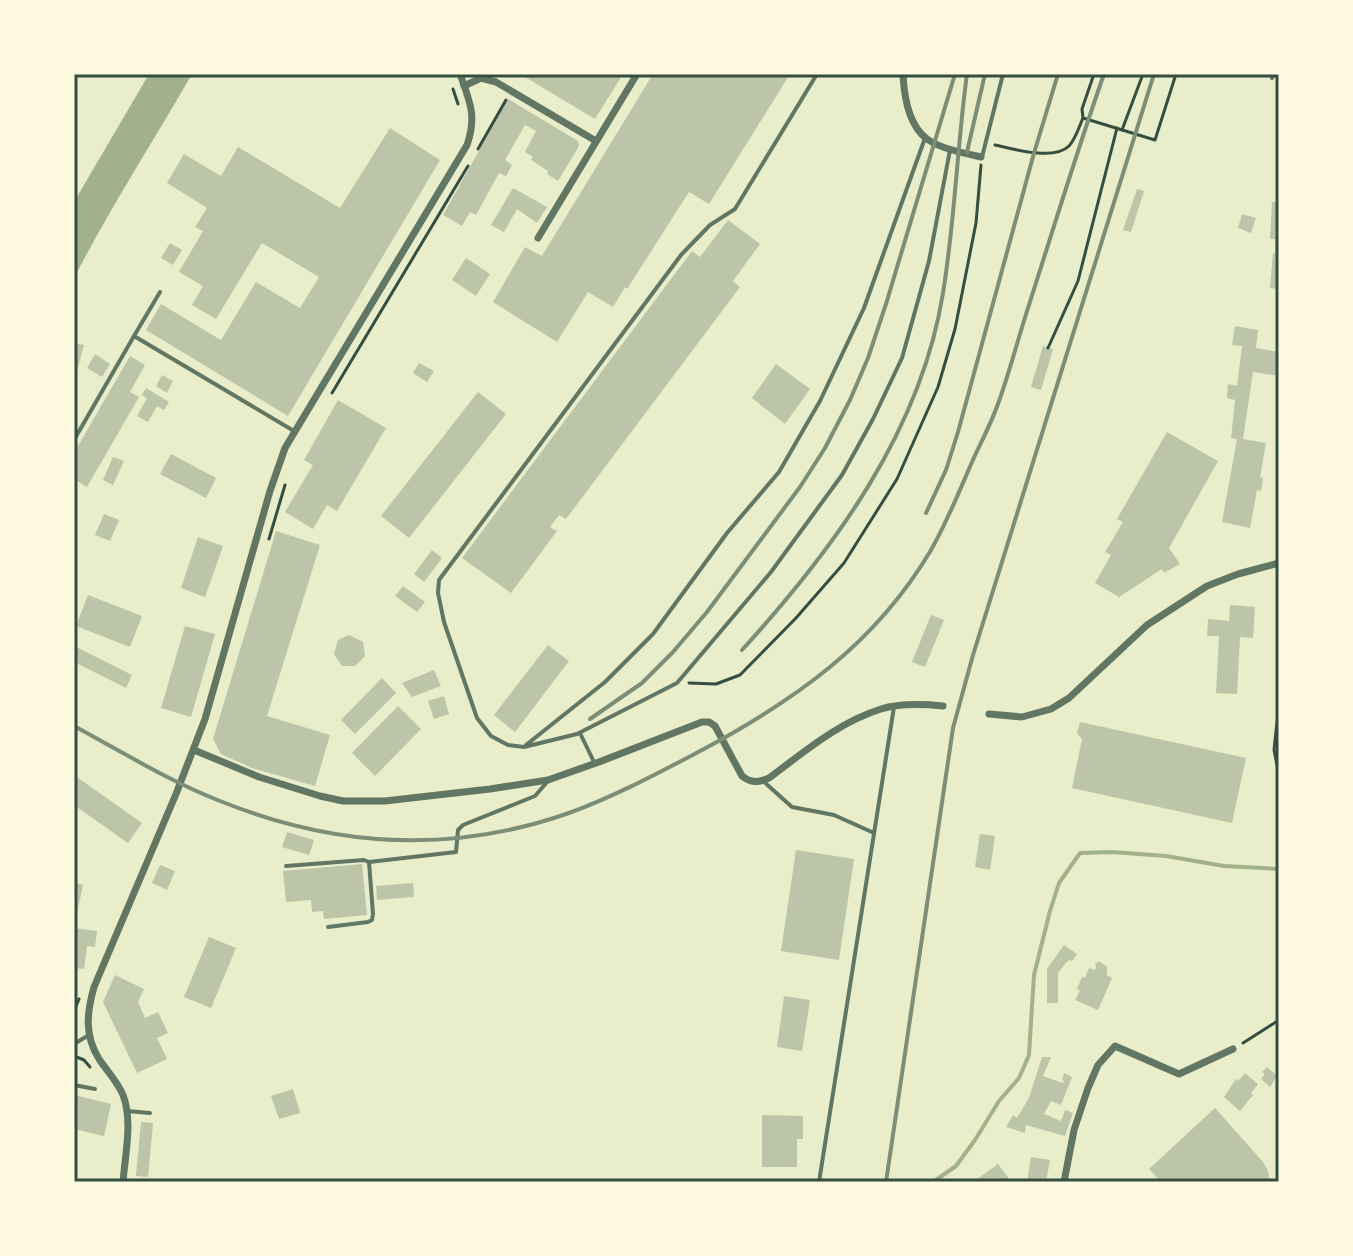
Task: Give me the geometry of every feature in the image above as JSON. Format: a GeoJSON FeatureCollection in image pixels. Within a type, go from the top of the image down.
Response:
{"type":"FeatureCollection","features":[{"type":"Feature","properties":{"kind":"street"},"geometry":{"type":"LineString","coordinates":[[123,1182],[127,1111],[123,1095],[94,1049],[89,1035],[87,1023],[94,987],[210,705],[285,448],[467,145],[473,128],[472,112],[460,74]]}},
{"type":"Feature","properties":{"kind":"street"},"geometry":{"type":"LineString","coordinates":[[538,238],[637,74]]}},
{"type":"Feature","properties":{"kind":"street"},"geometry":{"type":"LineString","coordinates":[[903,74],[910,115],[925,138],[981,157]]}},
{"type":"Feature","properties":{"kind":"street"},"geometry":{"type":"LineString","coordinates":[[464,86],[481,78],[496,82],[596,141]]}},
{"type":"Feature","properties":{"kind":"street"},"geometry":{"type":"LineString","coordinates":[[989,714],[1022,717],[1051,709],[1069,698],[1147,625],[1207,586],[1279,563]]}},
{"type":"Feature","properties":{"kind":"street"},"geometry":{"type":"LineString","coordinates":[[194,750],[259,777],[320,796],[343,801],[385,801],[548,780],[694,724],[709,722],[715,726],[742,776],[756,782],[836,729],[882,708],[921,704],[943,706]]}},
{"type":"Feature","properties":{"kind":"street"},"geometry":{"type":"LineString","coordinates":[[1064,1182],[1074,1130],[1088,1088],[1098,1065],[1115,1046],[1179,1074],[1233,1049]]}},
{"type":"Feature","properties":{"kind":"lane"},"geometry":{"type":"LineString","coordinates":[[817,74],[735,209],[710,225],[681,255],[439,580],[438,593],[444,622],[477,718],[491,736],[508,745],[524,747],[580,733],[677,683],[771,572],[842,475],[902,358],[929,261],[950,148]]}},
{"type":"Feature","properties":{"kind":"lane"},"geometry":{"type":"LineString","coordinates":[[981,157],[1003,74]]}},
{"type":"Feature","properties":{"kind":"lane"},"geometry":{"type":"LineString","coordinates":[[524,747],[605,682],[653,634],[727,533],[779,472],[820,401],[864,308],[925,138]]}},
{"type":"Feature","properties":{"kind":"lane"},"geometry":{"type":"LineString","coordinates":[[74,440],[160,292]]}},
{"type":"Feature","properties":{"kind":"lane"},"geometry":{"type":"LineString","coordinates":[[134,336],[294,431]]}},
{"type":"Feature","properties":{"kind":"lane"},"geometry":{"type":"LineString","coordinates":[[819,1182],[894,707]]}},
{"type":"Feature","properties":{"kind":"lane"},"geometry":{"type":"LineString","coordinates":[[580,733],[595,764]]}},
{"type":"Feature","properties":{"kind":"lane"},"geometry":{"type":"LineString","coordinates":[[286,866],[369,862],[456,852],[458,830],[463,825],[535,796],[548,780]]}},
{"type":"Feature","properties":{"kind":"lane"},"geometry":{"type":"LineString","coordinates":[[763,780],[792,807],[834,815],[874,833]]}},
{"type":"Feature","properties":{"kind":"lane"},"geometry":{"type":"LineString","coordinates":[[328,927],[372,920],[369,862]]}},
{"type":"Feature","properties":{"kind":"lane"},"geometry":{"type":"LineString","coordinates":[[74,1044],[89,1035]]}},
{"type":"Feature","properties":{"kind":"lane"},"geometry":{"type":"LineString","coordinates":[[74,1085],[95,1089]]}},
{"type":"Feature","properties":{"kind":"lane"},"geometry":{"type":"LineString","coordinates":[[127,1111],[150,1113]]}},
{"type":"Feature","properties":{"kind":"path"},"geometry":{"type":"LineString","coordinates":[[985,142],[1025,152],[1056,152],[1068,146],[1083,118],[1082,109],[1094,74]]}},
{"type":"Feature","properties":{"kind":"path"},"geometry":{"type":"LineString","coordinates":[[1048,348],[1078,281],[1119,129],[1143,74]]}},
{"type":"Feature","properties":{"kind":"path"},"geometry":{"type":"LineString","coordinates":[[1083,118],[1155,140],[1176,74]]}},
{"type":"Feature","properties":{"kind":"path"},"geometry":{"type":"LineString","coordinates":[[452,87],[461,114]]}},
{"type":"Feature","properties":{"kind":"path"},"geometry":{"type":"LineString","coordinates":[[477,150],[509,97]]}},
{"type":"Feature","properties":{"kind":"path"},"geometry":{"type":"LineString","coordinates":[[677,683],[716,684],[740,675],[844,563],[897,479],[938,387],[955,329],[976,223],[981,157]]}},
{"type":"Feature","properties":{"kind":"path"},"geometry":{"type":"LineString","coordinates":[[331,395],[470,163]]}},
{"type":"Feature","properties":{"kind":"path"},"geometry":{"type":"LineString","coordinates":[[376,296],[387,303]]}},
{"type":"Feature","properties":{"kind":"path"},"geometry":{"type":"LineString","coordinates":[[268,543],[288,475]]}},
{"type":"Feature","properties":{"kind":"path"},"geometry":{"type":"LineString","coordinates":[[1279,721],[1274,750],[1279,775]]}},
{"type":"Feature","properties":{"kind":"path"},"geometry":{"type":"LineString","coordinates":[[1233,1049],[1279,1020]]}},
{"type":"Feature","properties":{"kind":"path"},"geometry":{"type":"LineString","coordinates":[[74,1056],[84,1060],[96,1073]]}},
{"type":"Feature","properties":{"kind":"shaded area"},"geometry":{"type":"Polygon","coordinates":[[[149,74],[192,74],[74,278],[74,202],[149,74]]]}},
{"type":"Feature","properties":{"kind":"building"},"geometry":{"type":"Polygon","coordinates":[[[520,74],[623,74],[595,119],[520,74]]]}},
{"type":"Feature","properties":{"kind":"building"},"geometry":{"type":"Polygon","coordinates":[[[653,74],[790,74],[709,204],[689,192],[613,307],[588,292],[557,342],[493,302],[525,247],[542,256],[653,74]]]}},
{"type":"Feature","properties":{"kind":"building"},"geometry":{"type":"Polygon","coordinates":[[[508,99],[578,141],[579,146],[558,181],[525,152],[536,131],[525,125],[505,160],[512,165],[506,176],[499,173],[476,215],[470,212],[462,226],[443,215],[508,99]]]}},
{"type":"Feature","properties":{"kind":"building"},"geometry":{"type":"Polygon","coordinates":[[[390,128],[440,160],[288,416],[146,330],[161,304],[221,340],[256,282],[300,308],[319,277],[262,243],[216,319],[192,305],[203,286],[179,272],[203,231],[195,227],[207,208],[167,183],[184,154],[221,176],[238,147],[340,208],[390,128]]]}},
{"type":"Feature","properties":{"kind":"building"},"geometry":{"type":"Polygon","coordinates":[[[513,188],[547,207],[537,223],[517,209],[504,232],[491,225],[513,188]]]}},
{"type":"Feature","properties":{"kind":"building"},"geometry":{"type":"Polygon","coordinates":[[[1137,189],[1144,191],[1131,232],[1123,230],[1137,189]]]}},
{"type":"Feature","properties":{"kind":"building"},"geometry":{"type":"Polygon","coordinates":[[[1272,202],[1279,202],[1279,289],[1270,288],[1275,253],[1275,239],[1270,239],[1272,202]]]}},
{"type":"Feature","properties":{"kind":"building"},"geometry":{"type":"Polygon","coordinates":[[[1242,214],[1256,218],[1251,233],[1238,228],[1242,214]]]}},
{"type":"Feature","properties":{"kind":"building"},"geometry":{"type":"Polygon","coordinates":[[[728,220],[760,244],[733,281],[740,287],[566,519],[559,515],[550,527],[557,531],[511,593],[462,558],[692,251],[700,257],[728,220]]]}},
{"type":"Feature","properties":{"kind":"building"},"geometry":{"type":"Polygon","coordinates":[[[170,243],[182,250],[173,265],[161,258],[170,243]]]}},
{"type":"Feature","properties":{"kind":"building"},"geometry":{"type":"Polygon","coordinates":[[[466,258],[490,274],[476,296],[452,280],[466,258]]]}},
{"type":"Feature","properties":{"kind":"building"},"geometry":{"type":"Polygon","coordinates":[[[1235,326],[1258,330],[1256,348],[1279,352],[1279,376],[1253,372],[1243,439],[1266,443],[1260,477],[1263,478],[1261,491],[1257,490],[1250,528],[1222,522],[1237,439],[1231,438],[1235,400],[1227,398],[1228,384],[1237,386],[1242,346],[1232,345],[1235,326]]]}},
{"type":"Feature","properties":{"kind":"building"},"geometry":{"type":"Polygon","coordinates":[[[74,343],[84,345],[75,378],[74,378],[74,343]]]}},
{"type":"Feature","properties":{"kind":"building"},"geometry":{"type":"Polygon","coordinates":[[[1043,346],[1053,349],[1041,390],[1031,387],[1043,346]]]}},
{"type":"Feature","properties":{"kind":"building"},"geometry":{"type":"Polygon","coordinates":[[[95,354],[110,364],[102,377],[87,368],[95,354]]]}},
{"type":"Feature","properties":{"kind":"building"},"geometry":{"type":"Polygon","coordinates":[[[130,356],[145,365],[130,392],[139,397],[87,487],[74,479],[74,453],[130,356]]]}},
{"type":"Feature","properties":{"kind":"building"},"geometry":{"type":"Polygon","coordinates":[[[419,363],[434,371],[427,382],[413,373],[419,363]]]}},
{"type":"Feature","properties":{"kind":"building"},"geometry":{"type":"Polygon","coordinates":[[[776,364],[810,389],[785,424],[752,398],[776,364]]]}},
{"type":"Feature","properties":{"kind":"building"},"geometry":{"type":"Polygon","coordinates":[[[162,375],[173,381],[167,393],[156,386],[162,375]]]}},
{"type":"Feature","properties":{"kind":"building"},"geometry":{"type":"Polygon","coordinates":[[[146,388],[169,402],[164,410],[157,406],[148,422],[137,416],[147,398],[142,395],[146,388]]]}},
{"type":"Feature","properties":{"kind":"building"},"geometry":{"type":"Polygon","coordinates":[[[478,392],[506,414],[409,538],[381,516],[478,392]]]}},
{"type":"Feature","properties":{"kind":"building"},"geometry":{"type":"Polygon","coordinates":[[[338,400],[386,428],[337,511],[327,505],[313,529],[285,512],[313,465],[304,460],[338,400]]]}},
{"type":"Feature","properties":{"kind":"building"},"geometry":{"type":"Polygon","coordinates":[[[1167,432],[1218,461],[1169,548],[1180,564],[1164,573],[1162,569],[1119,597],[1095,583],[1111,555],[1105,552],[1123,522],[1117,519],[1167,432]]]}},
{"type":"Feature","properties":{"kind":"building"},"geometry":{"type":"Polygon","coordinates":[[[171,454],[216,478],[206,498],[160,474],[171,454]]]}},
{"type":"Feature","properties":{"kind":"building"},"geometry":{"type":"Polygon","coordinates":[[[113,457],[124,461],[113,485],[103,480],[113,457]]]}},
{"type":"Feature","properties":{"kind":"building"},"geometry":{"type":"Polygon","coordinates":[[[104,514],[119,520],[110,541],[95,535],[104,514]]]}},
{"type":"Feature","properties":{"kind":"building"},"geometry":{"type":"Polygon","coordinates":[[[276,531],[320,545],[267,716],[330,735],[315,786],[252,768],[221,754],[213,739],[276,531]]]}},
{"type":"Feature","properties":{"kind":"building"},"geometry":{"type":"Polygon","coordinates":[[[198,537],[223,546],[205,597],[181,588],[198,537]]]}},
{"type":"Feature","properties":{"kind":"building"},"geometry":{"type":"Polygon","coordinates":[[[432,550],[442,558],[424,582],[414,574],[432,550]]]}},
{"type":"Feature","properties":{"kind":"building"},"geometry":{"type":"Polygon","coordinates":[[[403,586],[425,602],[417,612],[395,596],[403,586]]]}},
{"type":"Feature","properties":{"kind":"building"},"geometry":{"type":"Polygon","coordinates":[[[88,595],[142,616],[130,647],[76,626],[88,595]]]}},
{"type":"Feature","properties":{"kind":"building"},"geometry":{"type":"Polygon","coordinates":[[[1230,605],[1255,607],[1253,638],[1240,637],[1237,694],[1216,693],[1219,636],[1207,636],[1208,619],[1229,621],[1230,605]]]}},
{"type":"Feature","properties":{"kind":"building"},"geometry":{"type":"Polygon","coordinates":[[[931,615],[944,620],[925,667],[912,662],[931,615]]]}},
{"type":"Feature","properties":{"kind":"building"},"geometry":{"type":"Polygon","coordinates":[[[185,626],[215,634],[191,717],[161,708],[185,626]]]}},
{"type":"Feature","properties":{"kind":"building"},"geometry":{"type":"Polygon","coordinates":[[[349,635],[363,642],[365,656],[355,666],[342,666],[334,654],[338,640],[349,635]]]}},
{"type":"Feature","properties":{"kind":"building"},"geometry":{"type":"Polygon","coordinates":[[[548,645],[569,661],[515,732],[494,715],[548,645]]]}},
{"type":"Feature","properties":{"kind":"building"},"geometry":{"type":"Polygon","coordinates":[[[74,646],[132,675],[126,688],[74,662],[74,646]]]}},
{"type":"Feature","properties":{"kind":"building"},"geometry":{"type":"Polygon","coordinates":[[[434,670],[441,686],[412,697],[402,683],[434,670]]]}},
{"type":"Feature","properties":{"kind":"building"},"geometry":{"type":"Polygon","coordinates":[[[382,678],[396,693],[355,734],[341,720],[382,678]]]}},
{"type":"Feature","properties":{"kind":"building"},"geometry":{"type":"Polygon","coordinates":[[[444,696],[449,714],[434,719],[428,701],[444,696]]]}},
{"type":"Feature","properties":{"kind":"building"},"geometry":{"type":"Polygon","coordinates":[[[398,706],[421,729],[375,776],[352,753],[398,706]]]}},
{"type":"Feature","properties":{"kind":"building"},"geometry":{"type":"Polygon","coordinates":[[[1080,722],[1246,758],[1232,823],[1072,788],[1082,739],[1077,733],[1080,722]]]}},
{"type":"Feature","properties":{"kind":"building"},"geometry":{"type":"Polygon","coordinates":[[[74,775],[142,823],[128,843],[74,805],[74,775]]]}},
{"type":"Feature","properties":{"kind":"building"},"geometry":{"type":"Polygon","coordinates":[[[287,832],[314,840],[309,855],[282,847],[287,832]]]}},
{"type":"Feature","properties":{"kind":"building"},"geometry":{"type":"Polygon","coordinates":[[[980,834],[995,836],[990,870],[975,867],[980,834]]]}},
{"type":"Feature","properties":{"kind":"building"},"geometry":{"type":"Polygon","coordinates":[[[796,850],[854,859],[839,960],[781,951],[796,850]]]}},
{"type":"Feature","properties":{"kind":"building"},"geometry":{"type":"Polygon","coordinates":[[[362,864],[367,915],[324,919],[323,911],[312,912],[311,900],[286,902],[283,871],[362,864]]]}},
{"type":"Feature","properties":{"kind":"building"},"geometry":{"type":"Polygon","coordinates":[[[160,865],[175,871],[167,890],[152,883],[160,865]]]}},
{"type":"Feature","properties":{"kind":"building"},"geometry":{"type":"Polygon","coordinates":[[[74,882],[83,885],[75,923],[74,923],[74,882]]]}},
{"type":"Feature","properties":{"kind":"building"},"geometry":{"type":"Polygon","coordinates":[[[413,883],[414,897],[377,900],[376,886],[413,883]]]}},
{"type":"Feature","properties":{"kind":"building"},"geometry":{"type":"Polygon","coordinates":[[[74,928],[97,931],[95,947],[87,946],[84,969],[74,968],[74,928]]]}},
{"type":"Feature","properties":{"kind":"building"},"geometry":{"type":"Polygon","coordinates":[[[209,937],[236,948],[211,1008],[184,997],[209,937]]]}},
{"type":"Feature","properties":{"kind":"building"},"geometry":{"type":"Polygon","coordinates":[[[1064,945],[1077,954],[1058,973],[1058,1003],[1047,1003],[1047,969],[1064,945]]]}},
{"type":"Feature","properties":{"kind":"building"},"geometry":{"type":"Polygon","coordinates":[[[1099,961],[1107,967],[1107,975],[1112,978],[1098,1010],[1075,1000],[1082,977],[1085,978],[1089,968],[1095,970],[1095,964],[1099,961]]]}},
{"type":"Feature","properties":{"kind":"building"},"geometry":{"type":"Polygon","coordinates":[[[115,975],[144,989],[138,1002],[145,1018],[158,1012],[168,1033],[157,1038],[167,1059],[137,1073],[103,1002],[115,975]]]}},
{"type":"Feature","properties":{"kind":"building"},"geometry":{"type":"Polygon","coordinates":[[[784,996],[810,1000],[802,1051],[777,1047],[784,996]]]}},
{"type":"Feature","properties":{"kind":"building"},"geometry":{"type":"Polygon","coordinates":[[[1042,1057],[1051,1057],[1043,1076],[1063,1083],[1064,1073],[1072,1077],[1061,1105],[1051,1101],[1044,1114],[1061,1121],[1065,1110],[1073,1113],[1065,1136],[1026,1125],[1025,1133],[1006,1127],[1013,1115],[1017,1118],[1029,1098],[1042,1057]]]}},
{"type":"Feature","properties":{"kind":"building"},"geometry":{"type":"Polygon","coordinates":[[[1267,1067],[1277,1076],[1270,1087],[1261,1079],[1267,1067]]]}},
{"type":"Feature","properties":{"kind":"building"},"geometry":{"type":"Polygon","coordinates":[[[1245,1073],[1258,1084],[1240,1111],[1224,1097],[1236,1079],[1238,1081],[1245,1073]]]}},
{"type":"Feature","properties":{"kind":"building"},"geometry":{"type":"Polygon","coordinates":[[[293,1089],[300,1113],[279,1119],[271,1096],[293,1089]]]}},
{"type":"Feature","properties":{"kind":"building"},"geometry":{"type":"Polygon","coordinates":[[[74,1095],[111,1104],[104,1136],[74,1129],[74,1095]]]}},
{"type":"Feature","properties":{"kind":"building"},"geometry":{"type":"Polygon","coordinates":[[[1215,1108],[1263,1162],[1270,1182],[1161,1182],[1149,1169],[1215,1108]]]}},
{"type":"Feature","properties":{"kind":"building"},"geometry":{"type":"Polygon","coordinates":[[[762,1115],[803,1116],[803,1139],[797,1139],[797,1167],[762,1167],[762,1115]]]}},
{"type":"Feature","properties":{"kind":"building"},"geometry":{"type":"Polygon","coordinates":[[[141,1122],[153,1123],[148,1177],[136,1176],[141,1122]]]}},
{"type":"Feature","properties":{"kind":"building"},"geometry":{"type":"Polygon","coordinates":[[[1031,1157],[1050,1160],[1046,1182],[1027,1182],[1031,1157]]]}},
{"type":"Feature","properties":{"kind":"building"},"geometry":{"type":"Polygon","coordinates":[[[998,1164],[1010,1180],[973,1182],[998,1164]]]}},
{"type":"Feature","properties":{"kind":"waterway"},"geometry":{"type":"LineString","coordinates":[[933,1182],[956,1166],[999,1101],[1019,1078],[1029,1055],[1034,975],[1050,911],[1059,883],[1080,853],[1166,856],[1224,866],[1279,869]]}},
{"type":"Feature","properties":{"kind":"railway"},"geometry":{"type":"LineString","coordinates":[[590,719],[642,683],[673,652],[707,612],[800,487],[825,448],[868,358],[955,74]]}},
{"type":"Feature","properties":{"kind":"railway"},"geometry":{"type":"LineString","coordinates":[[742,650],[840,529],[894,440],[915,393],[932,344],[943,293],[967,74]]}},
{"type":"Feature","properties":{"kind":"railway"},"geometry":{"type":"LineString","coordinates":[[967,152],[985,74]]}},
{"type":"Feature","properties":{"kind":"railway"},"geometry":{"type":"LineString","coordinates":[[926,513],[946,470],[958,432],[1058,74]]}},
{"type":"Feature","properties":{"kind":"railway"},"geometry":{"type":"LineString","coordinates":[[74,726],[146,766],[220,801],[306,828],[393,840],[481,835],[569,813],[638,783],[738,730],[803,688],[860,640],[886,613],[931,550],[996,409],[1104,74]]}},
{"type":"Feature","properties":{"kind":"railway"},"geometry":{"type":"LineString","coordinates":[[886,1182],[953,728],[1154,74]]}}]}
